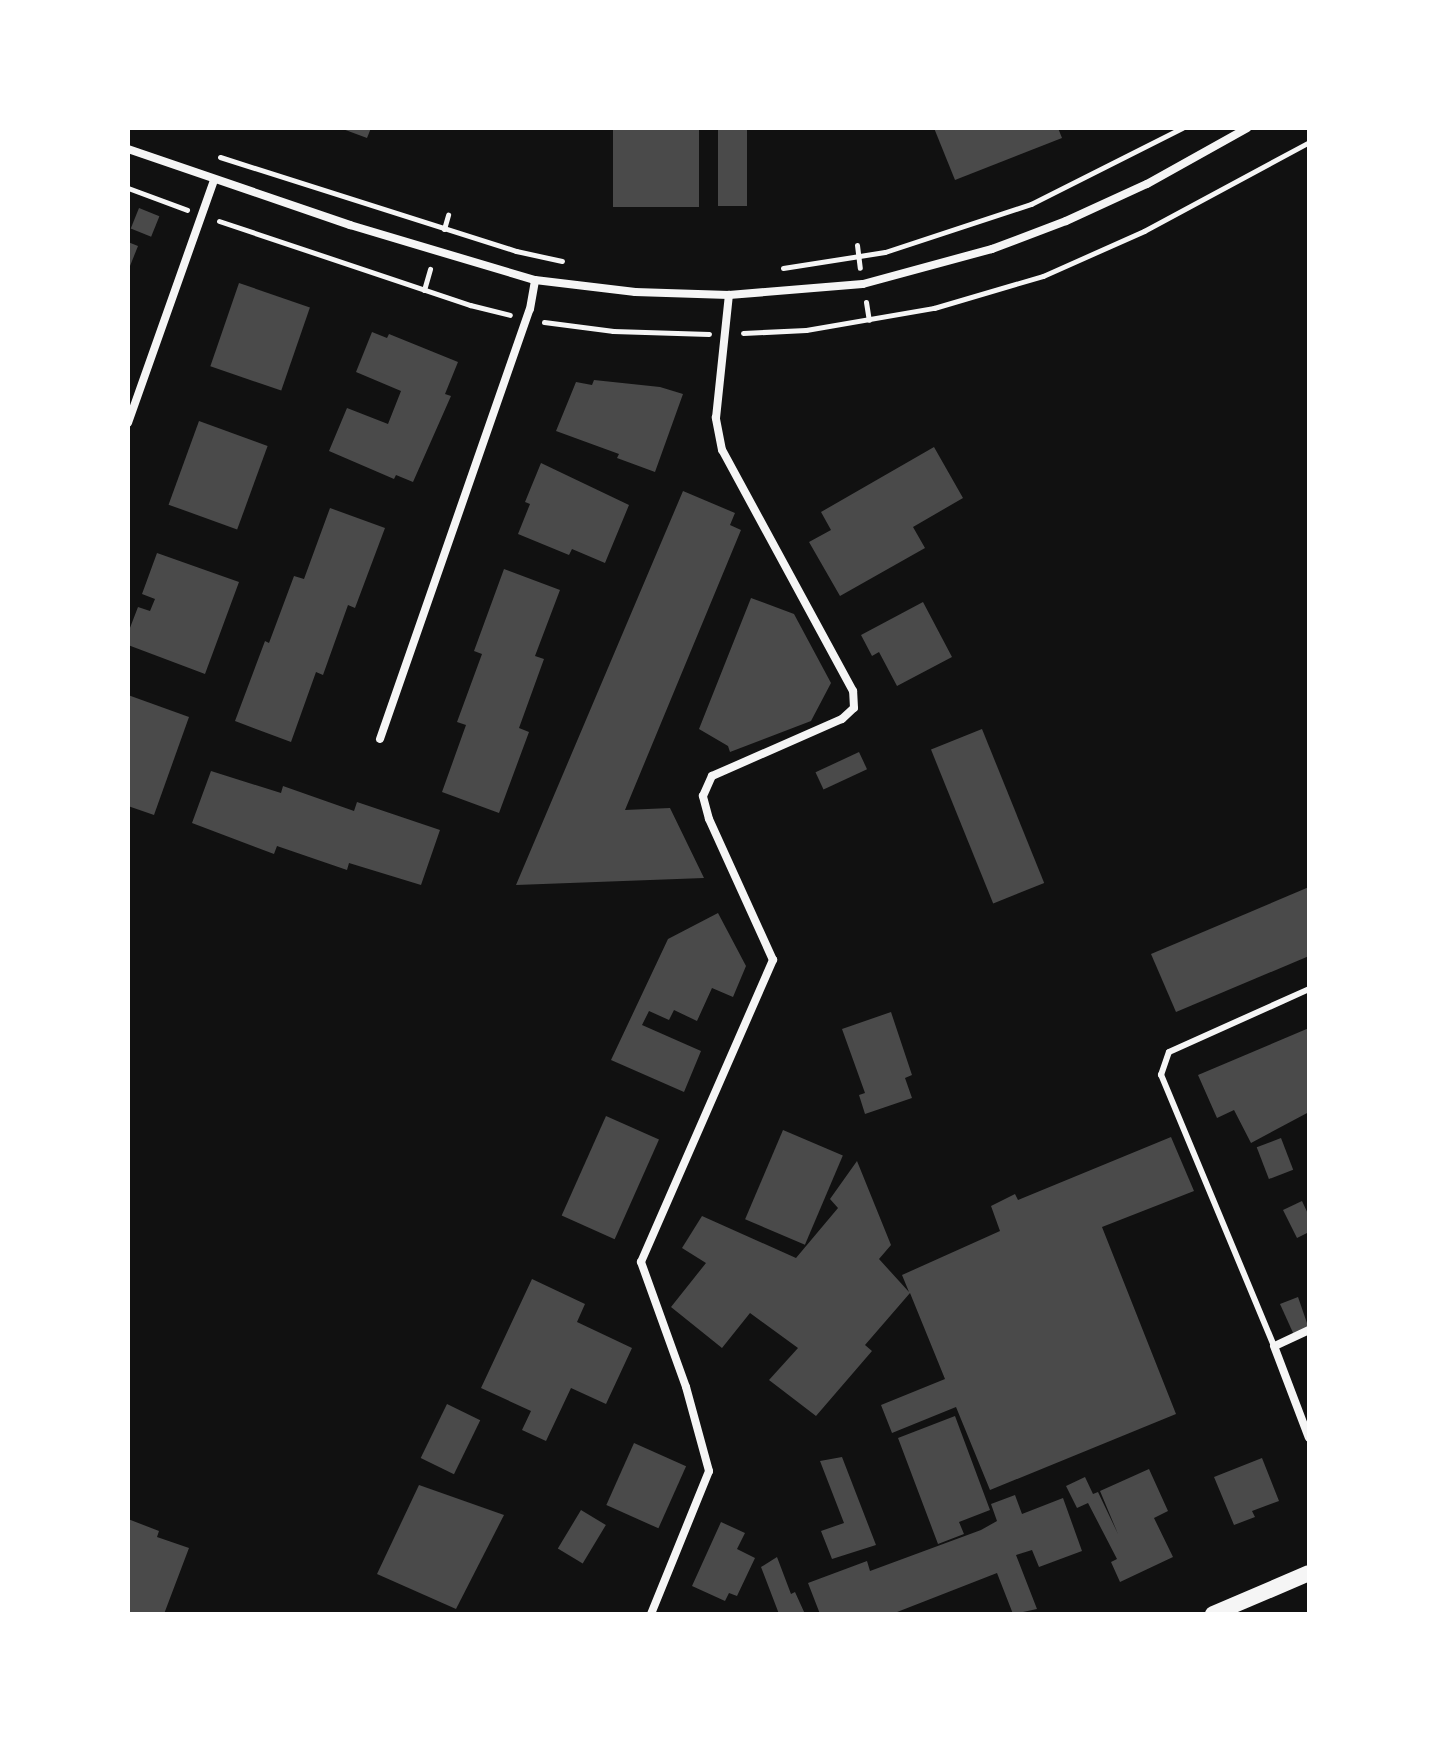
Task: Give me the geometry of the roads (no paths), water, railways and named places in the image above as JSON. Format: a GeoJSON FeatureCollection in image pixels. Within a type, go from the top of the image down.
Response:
{"type":"FeatureCollection","features":[{"type":"Feature","properties":{"kind":"main road"},"geometry":{"type":"LineString","coordinates":[[1213,1614],[1309,1573]]}},
{"type":"Feature","properties":{"kind":"street"},"geometry":{"type":"LineString","coordinates":[[128,149],[214,180],[535,280],[635,292],[729,295],[863,284],[992,249],[1066,221],[1147,184],[1247,128]]}},
{"type":"Feature","properties":{"kind":"street"},"geometry":{"type":"LineString","coordinates":[[128,423],[214,180]]}},
{"type":"Feature","properties":{"kind":"street"},"geometry":{"type":"LineString","coordinates":[[380,739],[527,318],[535,280]]}},
{"type":"Feature","properties":{"kind":"street"},"geometry":{"type":"LineString","coordinates":[[651,1614],[709,1471],[686,1387],[641,1262],[773,960],[709,819],[703,796],[712,776],[842,719],[854,708],[853,691],[722,450],[716,418],[729,295]]}},
{"type":"Feature","properties":{"kind":"street"},"geometry":{"type":"LineString","coordinates":[[1309,1330],[1274,1346],[1309,1438]]}},
{"type":"Feature","properties":{"kind":"lane"},"geometry":{"type":"LineString","coordinates":[[1274,1346],[1161,1075],[1169,1052],[1309,989]]}}]}
